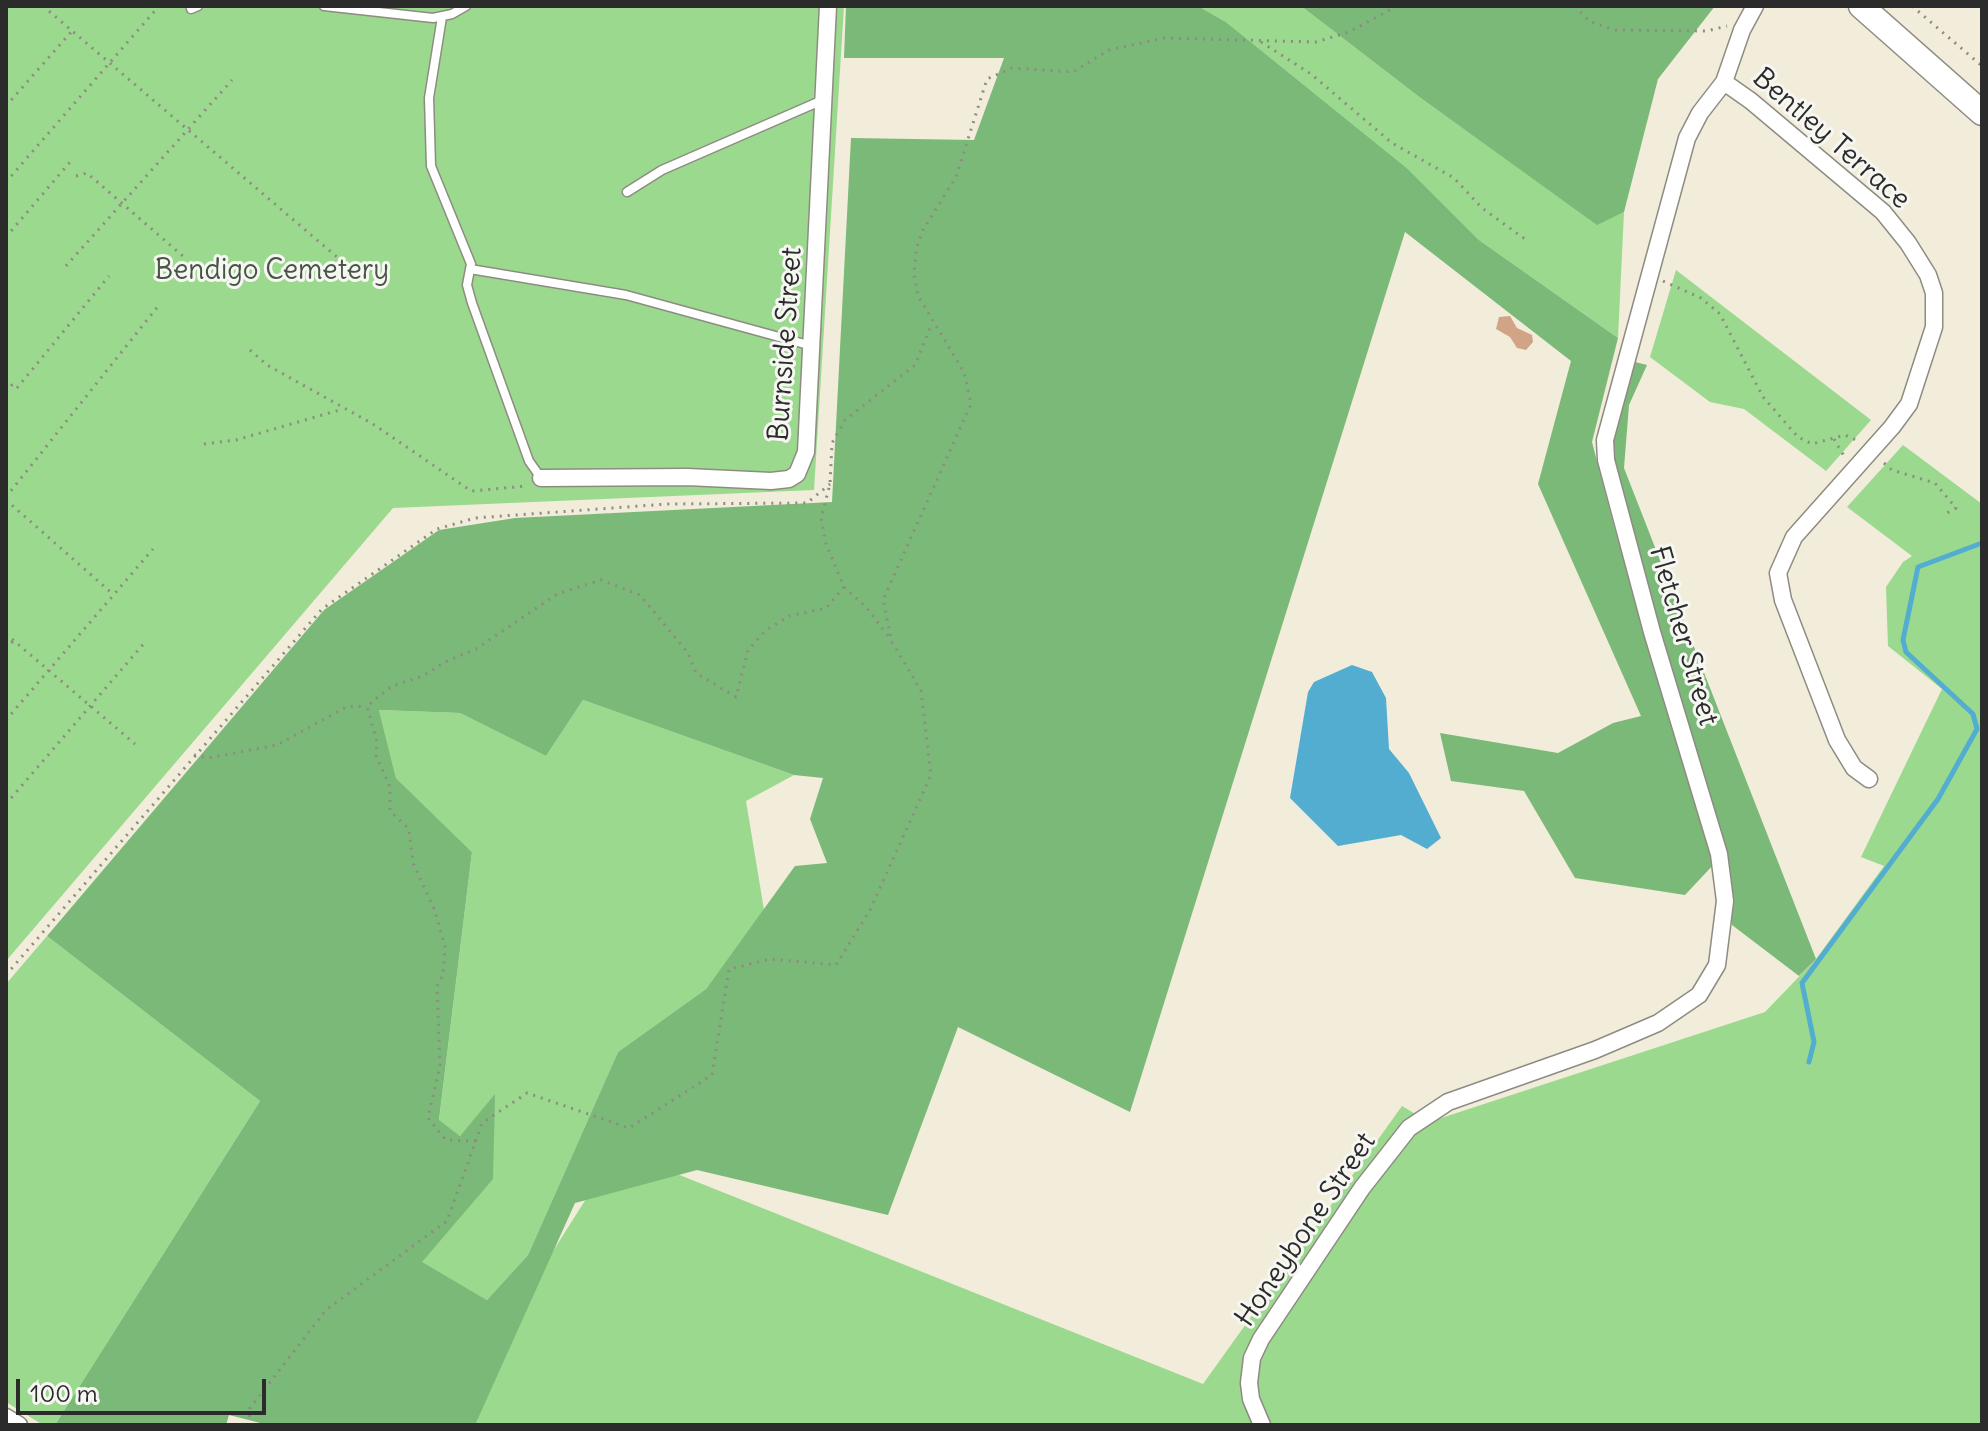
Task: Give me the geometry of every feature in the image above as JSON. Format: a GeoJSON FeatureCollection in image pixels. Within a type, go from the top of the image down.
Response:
{"type":"FeatureCollection","features":[{"type":"Feature","properties":{"kind":"street","name":"Burnside Street"},"geometry":{"type":"LineString","coordinates":[[541,478],[789,479],[797,474],[806,452],[826,99],[828,6]]}},
{"type":"Feature","properties":{"kind":"street","name":"Fletcher Street"},"geometry":{"type":"LineString","coordinates":[[1420,1117],[1448,1102],[1595,1050],[1658,1023],[1699,995],[1710,980],[1719,957],[1725,901],[1719,854],[1659,658],[1606,460],[1607,426],[1651,277],[1687,138],[1700,113],[1724,82],[1742,30],[1755,6]]}},
{"type":"Feature","properties":{"kind":"street"},"geometry":{"type":"LineString","coordinates":[[1861,6],[1982,113]]}},
{"type":"Feature","properties":{"kind":"street","name":"Bentley Terrace"},"geometry":{"type":"LineString","coordinates":[[1724,82],[1748,98],[1883,212],[1908,243],[1928,275],[1934,293],[1934,327],[1909,404],[1794,537],[1778,573],[1783,600],[1837,740],[1854,768],[1869,779]]}},
{"type":"Feature","properties":{"kind":"street","name":"Honeybone Street"},"geometry":{"type":"LineString","coordinates":[[1262,1425],[1251,1399],[1249,1383],[1252,1358],[1261,1339],[1362,1188],[1398,1140],[1420,1117]]}},
{"type":"Feature","properties":{"kind":"street"},"geometry":{"type":"LineString","coordinates":[[6,1417],[19,1425]]}},
{"type":"Feature","properties":{"kind":"lane"},"geometry":{"type":"LineString","coordinates":[[324,6],[442,17],[466,6]]}},
{"type":"Feature","properties":{"kind":"lane"},"geometry":{"type":"LineString","coordinates":[[442,17],[429,98],[431,166],[471,264],[467,285],[472,303],[529,461],[541,478]]}},
{"type":"Feature","properties":{"kind":"lane"},"geometry":{"type":"LineString","coordinates":[[627,192],[662,170],[826,99]]}},
{"type":"Feature","properties":{"kind":"lane"},"geometry":{"type":"LineString","coordinates":[[470,269],[626,295],[812,346]]}},
{"type":"Feature","properties":{"kind":"path"},"geometry":{"type":"LineString","coordinates":[[43,6],[365,281]]}},
{"type":"Feature","properties":{"kind":"path"},"geometry":{"type":"LineString","coordinates":[[6,182],[159,6]]}},
{"type":"Feature","properties":{"kind":"path"},"geometry":{"type":"LineString","coordinates":[[892,642],[883,600],[971,404],[964,372],[918,296],[914,275],[916,250],[923,230],[956,177],[987,79],[1012,68],[1073,72],[1090,65],[1109,50],[1164,38],[1260,41],[1332,38],[1397,6]]}},
{"type":"Feature","properties":{"kind":"path"},"geometry":{"type":"LineString","coordinates":[[1575,6],[1595,25],[1614,30],[1707,31],[1729,25],[1742,30]]}},
{"type":"Feature","properties":{"kind":"path"},"geometry":{"type":"LineString","coordinates":[[1912,6],[1982,66]]}},
{"type":"Feature","properties":{"kind":"path"},"geometry":{"type":"LineString","coordinates":[[7,104],[72,31]]}},
{"type":"Feature","properties":{"kind":"path"},"geometry":{"type":"LineString","coordinates":[[1260,41],[1311,74],[1392,143],[1454,178],[1482,208],[1529,242]]}},
{"type":"Feature","properties":{"kind":"path"},"geometry":{"type":"LineString","coordinates":[[66,266],[186,127],[232,80]]}},
{"type":"Feature","properties":{"kind":"path"},"geometry":{"type":"LineString","coordinates":[[6,237],[70,162]]}},
{"type":"Feature","properties":{"kind":"path"},"geometry":{"type":"LineString","coordinates":[[76,176],[87,173],[185,258]]}},
{"type":"Feature","properties":{"kind":"path"},"geometry":{"type":"LineString","coordinates":[[17,388],[109,276]]}},
{"type":"Feature","properties":{"kind":"path"},"geometry":{"type":"LineString","coordinates":[[1651,277],[1694,293],[1720,314],[1763,397],[1793,433],[1812,444],[1847,435],[1856,440]]}},
{"type":"Feature","properties":{"kind":"path"},"geometry":{"type":"LineString","coordinates":[[114,595],[6,499],[159,305]]}},
{"type":"Feature","properties":{"kind":"path"},"geometry":{"type":"LineString","coordinates":[[249,1425],[250,1408],[326,1310],[447,1221],[482,1123],[527,1093],[629,1128],[712,1075],[729,969],[770,959],[836,965],[870,910],[931,775],[921,691],[892,642],[866,607],[844,587],[826,544],[821,518],[830,484],[832,443],[845,420],[915,365],[932,323]]}},
{"type":"Feature","properties":{"kind":"path"},"geometry":{"type":"LineString","coordinates":[[250,350],[267,365],[373,424],[471,491],[523,487],[541,478]]}},
{"type":"Feature","properties":{"kind":"path"},"geometry":{"type":"LineString","coordinates":[[6,392],[16,380]]}},
{"type":"Feature","properties":{"kind":"path"},"geometry":{"type":"LineString","coordinates":[[204,444],[236,440],[343,409]]}},
{"type":"Feature","properties":{"kind":"path"},"geometry":{"type":"LineString","coordinates":[[1834,439],[1850,461]]}},
{"type":"Feature","properties":{"kind":"path"},"geometry":{"type":"LineString","coordinates":[[1884,463],[1892,470],[1935,483],[1956,508],[1947,513]]}},
{"type":"Feature","properties":{"kind":"path"},"geometry":{"type":"LineString","coordinates":[[6,975],[322,609],[437,529],[475,518],[667,504],[807,503],[830,484]]}},
{"type":"Feature","properties":{"kind":"path"},"geometry":{"type":"LineString","coordinates":[[6,720],[153,549]]}},
{"type":"Feature","properties":{"kind":"path"},"geometry":{"type":"LineString","coordinates":[[194,755],[208,758],[277,745],[346,707],[367,706],[392,686],[423,676],[445,662],[476,649],[557,594],[601,580],[640,595],[688,653],[696,673],[736,697],[748,650],[765,631],[789,616],[826,608],[844,587]]}},
{"type":"Feature","properties":{"kind":"path"},"geometry":{"type":"LineString","coordinates":[[6,634],[135,744]]}},
{"type":"Feature","properties":{"kind":"path"},"geometry":{"type":"LineString","coordinates":[[6,649],[14,640]]}},
{"type":"Feature","properties":{"kind":"path"},"geometry":{"type":"LineString","coordinates":[[6,804],[146,641]]}},
{"type":"Feature","properties":{"kind":"path"},"geometry":{"type":"LineString","coordinates":[[367,706],[377,742],[376,755],[390,787],[390,811],[409,829],[413,863],[435,911],[445,947],[443,975],[437,986],[440,1065],[428,1118],[446,1140],[476,1141]]}},
{"type":"Feature","properties":{"kind":"green space","name":"Bendigo Cemetery"},"geometry":{"type":"Polygon","coordinates":[[[6,6],[844,6],[814,490],[393,508],[6,961],[6,6]]]}},
{"type":"Feature","properties":{"kind":"green space"},"geometry":{"type":"Polygon","coordinates":[[[846,6],[1198,6],[1226,22],[1408,169],[1479,240],[1618,338],[1592,442],[1615,530],[1715,863],[1685,895],[1575,878],[1524,791],[1451,781],[1440,733],[1558,753],[1613,723],[1641,716],[1538,484],[1571,361],[1405,232],[1130,1112],[958,1027],[888,1215],[697,1170],[575,1203],[475,1425],[268,1425],[229,1415],[226,1425],[55,1425],[260,1101],[47,936],[324,610],[439,530],[515,518],[832,502],[851,138],[974,140],[1004,58],[844,58],[846,6]],[[583,700],[546,756],[460,713],[379,710],[396,778],[472,852],[439,1120],[460,1136],[495,1094],[493,1179],[422,1262],[487,1300],[528,1255],[618,1052],[706,989],[795,866],[827,863],[810,819],[823,778],[794,775],[583,700]]]}},
{"type":"Feature","properties":{"kind":"green space"},"geometry":{"type":"Polygon","coordinates":[[[1198,6],[1301,6],[1418,96],[1597,224],[1624,212],[1618,338],[1479,240],[1408,169],[1226,22],[1198,6]]]}},
{"type":"Feature","properties":{"kind":"green space"},"geometry":{"type":"Polygon","coordinates":[[[1301,6],[1715,6],[1658,79],[1624,212],[1597,225],[1418,96],[1301,6]]]}},
{"type":"Feature","properties":{"kind":"green space"},"geometry":{"type":"Polygon","coordinates":[[[1676,270],[1871,420],[1826,471],[1744,409],[1710,402],[1650,357],[1676,270]]]}},
{"type":"Feature","properties":{"kind":"green space"},"geometry":{"type":"Polygon","coordinates":[[[1635,362],[1647,365],[1629,405],[1624,468],[1816,959],[1799,976],[1732,925],[1729,869],[1612,462],[1610,430],[1635,362]]]}},
{"type":"Feature","properties":{"kind":"green space"},"geometry":{"type":"Polygon","coordinates":[[[1903,445],[1982,504],[1982,1425],[443,1425],[617,1150],[1203,1384],[1402,1106],[1429,1122],[1765,1012],[1816,959],[1884,866],[1861,857],[1942,689],[1888,646],[1886,587],[1903,562],[1912,556],[1847,507],[1903,445]]]}},
{"type":"Feature","properties":{"kind":"green space"},"geometry":{"type":"Polygon","coordinates":[[[583,700],[794,775],[746,801],[764,910],[706,989],[618,1052],[528,1255],[487,1300],[421,1262],[495,1096],[460,1136],[439,1121],[472,852],[396,778],[379,710],[460,713],[546,756],[583,700]]]}},
{"type":"Feature","properties":{"kind":"green space"},"geometry":{"type":"Polygon","coordinates":[[[47,936],[260,1101],[55,1425],[43,1425],[6,1402],[6,984],[47,936]]]}},
{"type":"Feature","properties":{"kind":"water"},"geometry":{"type":"Polygon","coordinates":[[[1352,665],[1372,672],[1386,698],[1389,749],[1409,773],[1441,838],[1427,849],[1401,835],[1338,846],[1290,798],[1308,692],[1314,682],[1352,665]]]}},
{"type":"Feature","properties":{"kind":"building"},"geometry":{"type":"Polygon","coordinates":[[[1510,316],[1517,328],[1532,335],[1533,342],[1526,350],[1517,348],[1510,337],[1496,329],[1499,317],[1510,316]]]}},
{"type":"Feature","properties":{"kind":"waterway"},"geometry":{"type":"LineString","coordinates":[[1809,1062],[1814,1042],[1802,983],[1938,799],[1977,729],[1973,714],[1906,652],[1903,640],[1918,567],[1982,543]]}}]}
